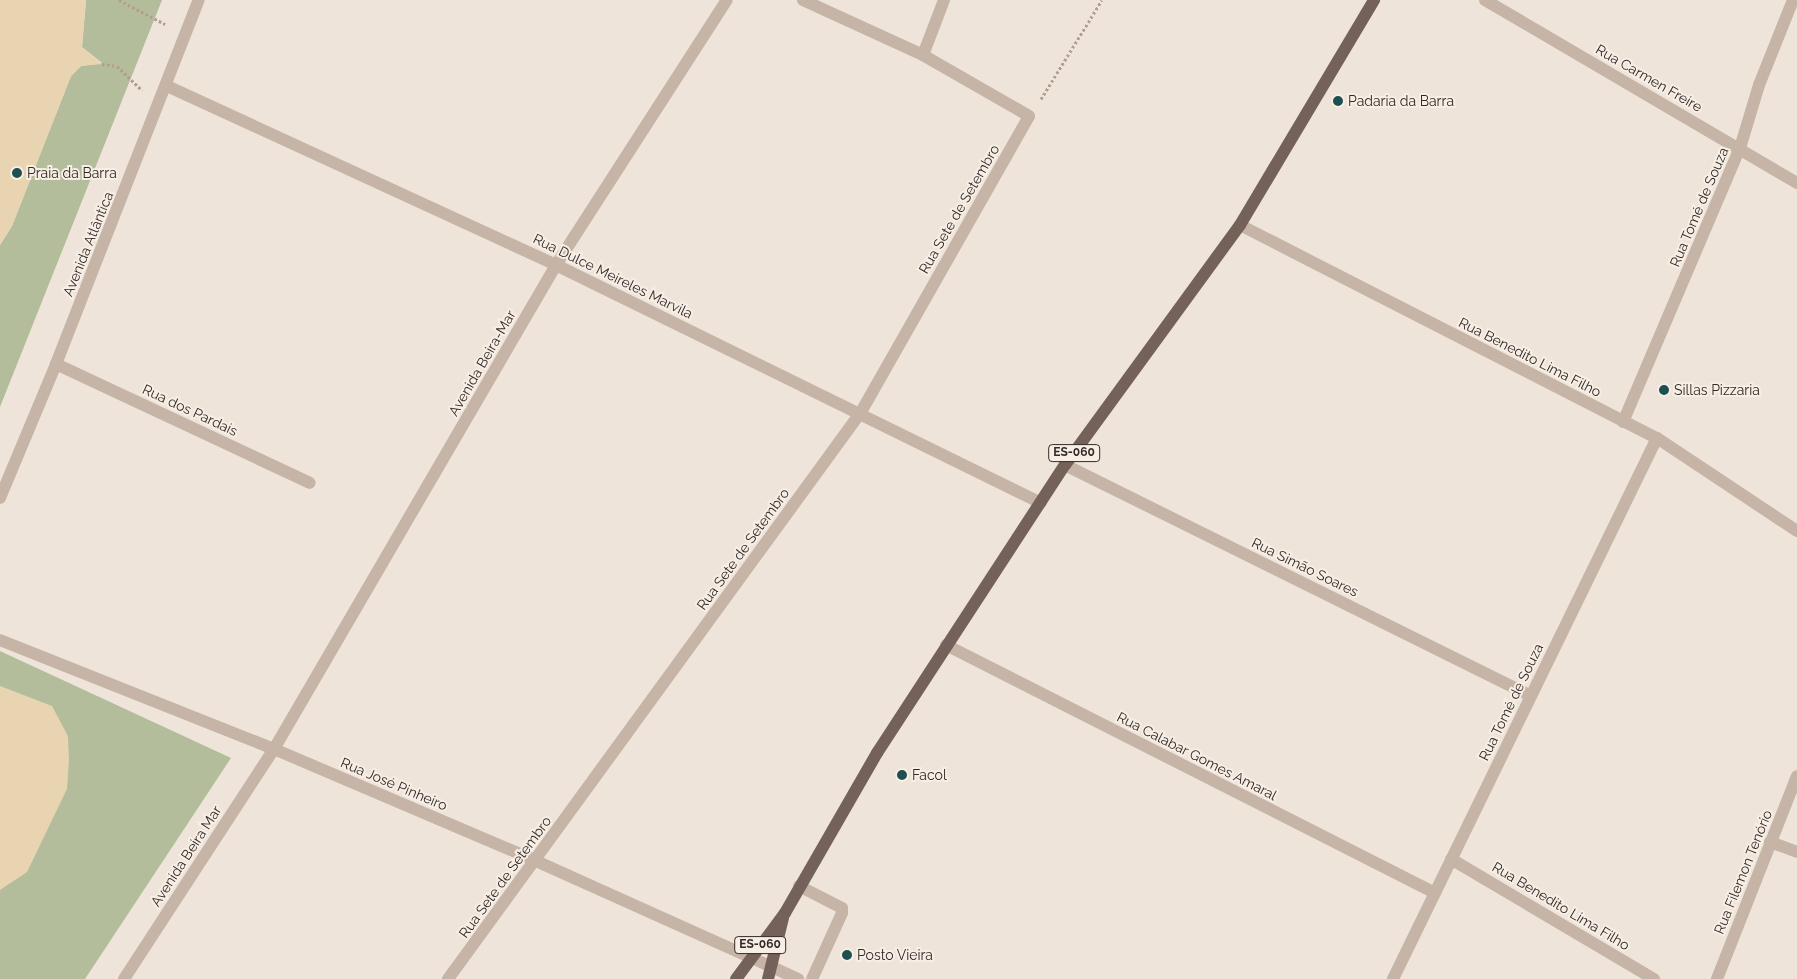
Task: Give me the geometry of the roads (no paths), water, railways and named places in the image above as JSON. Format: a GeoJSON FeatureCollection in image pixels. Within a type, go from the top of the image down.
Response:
{"type":"FeatureCollection","features":[{"type":"Feature","properties":{"kind":"main road","name":"ES-060"},"geometry":{"type":"LineString","coordinates":[[736,979],[784,913],[839,814],[946,646],[1066,465],[1240,225],[1374,0]]}},
{"type":"Feature","properties":{"kind":"main road","name":"ES-060"},"geometry":{"type":"LineString","coordinates":[[770,973],[784,913]]}},
{"type":"Feature","properties":{"kind":"street","name":"Avenida Atlântica"},"geometry":{"type":"LineString","coordinates":[[0,498],[56,364],[167,86],[199,0]]}},
{"type":"Feature","properties":{"kind":"street","name":"Avenida Beira-Mar"},"geometry":{"type":"LineString","coordinates":[[274,749],[556,265],[726,0]]}},
{"type":"Feature","properties":{"kind":"street"},"geometry":{"type":"LineString","coordinates":[[803,0],[923,55],[944,0]]}},
{"type":"Feature","properties":{"kind":"street","name":"Rua Carmen Freire"},"geometry":{"type":"LineString","coordinates":[[1485,0],[1797,183]]}},
{"type":"Feature","properties":{"kind":"street","name":"Rua Tomé de Souza"},"geometry":{"type":"LineString","coordinates":[[1623,422],[1740,148],[1758,85],[1793,0]]}},
{"type":"Feature","properties":{"kind":"street","name":"Rua Sete de Setembro"},"geometry":{"type":"LineString","coordinates":[[448,979],[536,861],[861,412],[1029,116],[923,55]]}},
{"type":"Feature","properties":{"kind":"street","name":"Rua Dulce Meireles Marvila"},"geometry":{"type":"LineString","coordinates":[[167,86],[556,265],[861,412],[1041,503]]}},
{"type":"Feature","properties":{"kind":"street","name":"Rua Benedito Lima Filho"},"geometry":{"type":"LineString","coordinates":[[1240,225],[1657,438],[1797,531]]}},
{"type":"Feature","properties":{"kind":"street","name":"Rua dos Pardais"},"geometry":{"type":"LineString","coordinates":[[56,364],[310,483]]}},
{"type":"Feature","properties":{"kind":"street","name":"Rua Tomé de Souza"},"geometry":{"type":"LineString","coordinates":[[1393,979],[1657,438]]}},
{"type":"Feature","properties":{"kind":"street","name":"Rua Simão Soares"},"geometry":{"type":"LineString","coordinates":[[1066,465],[1531,696]]}},
{"type":"Feature","properties":{"kind":"street","name":"Rua José Pinheiro"},"geometry":{"type":"LineString","coordinates":[[0,640],[274,749],[536,861],[751,956],[770,973],[798,979]]}},
{"type":"Feature","properties":{"kind":"street","name":"Rua Calabar Gomes Amaral"},"geometry":{"type":"LineString","coordinates":[[946,646],[1435,893]]}},
{"type":"Feature","properties":{"kind":"street","name":"Avenida Beira Mar"},"geometry":{"type":"LineString","coordinates":[[124,979],[274,749]]}},
{"type":"Feature","properties":{"kind":"street","name":"Rua Filemon Tenório"},"geometry":{"type":"LineString","coordinates":[[1716,979],[1797,776]]}},
{"type":"Feature","properties":{"kind":"street"},"geometry":{"type":"LineString","coordinates":[[1770,842],[1797,852]]}},
{"type":"Feature","properties":{"kind":"street","name":"Rua Benedito Lima Filho"},"geometry":{"type":"LineString","coordinates":[[1451,859],[1654,979]]}},
{"type":"Feature","properties":{"kind":"street"},"geometry":{"type":"LineString","coordinates":[[799,886],[842,908],[842,913],[812,979]]}},
{"type":"Feature","properties":{"kind":"place","name":"Padaria da Barra"},"geometry":{"type":"Point","coordinates":[1338,101]}},
{"type":"Feature","properties":{"kind":"place","name":"Praia da Barra"},"geometry":{"type":"Point","coordinates":[17,173]}},
{"type":"Feature","properties":{"kind":"place","name":"Sillas Pizzaria"},"geometry":{"type":"Point","coordinates":[1664,390]}},
{"type":"Feature","properties":{"kind":"place","name":"Facol"},"geometry":{"type":"Point","coordinates":[902,775]}},
{"type":"Feature","properties":{"kind":"place","name":"Posto Vieira"},"geometry":{"type":"Point","coordinates":[847,955]}}]}
